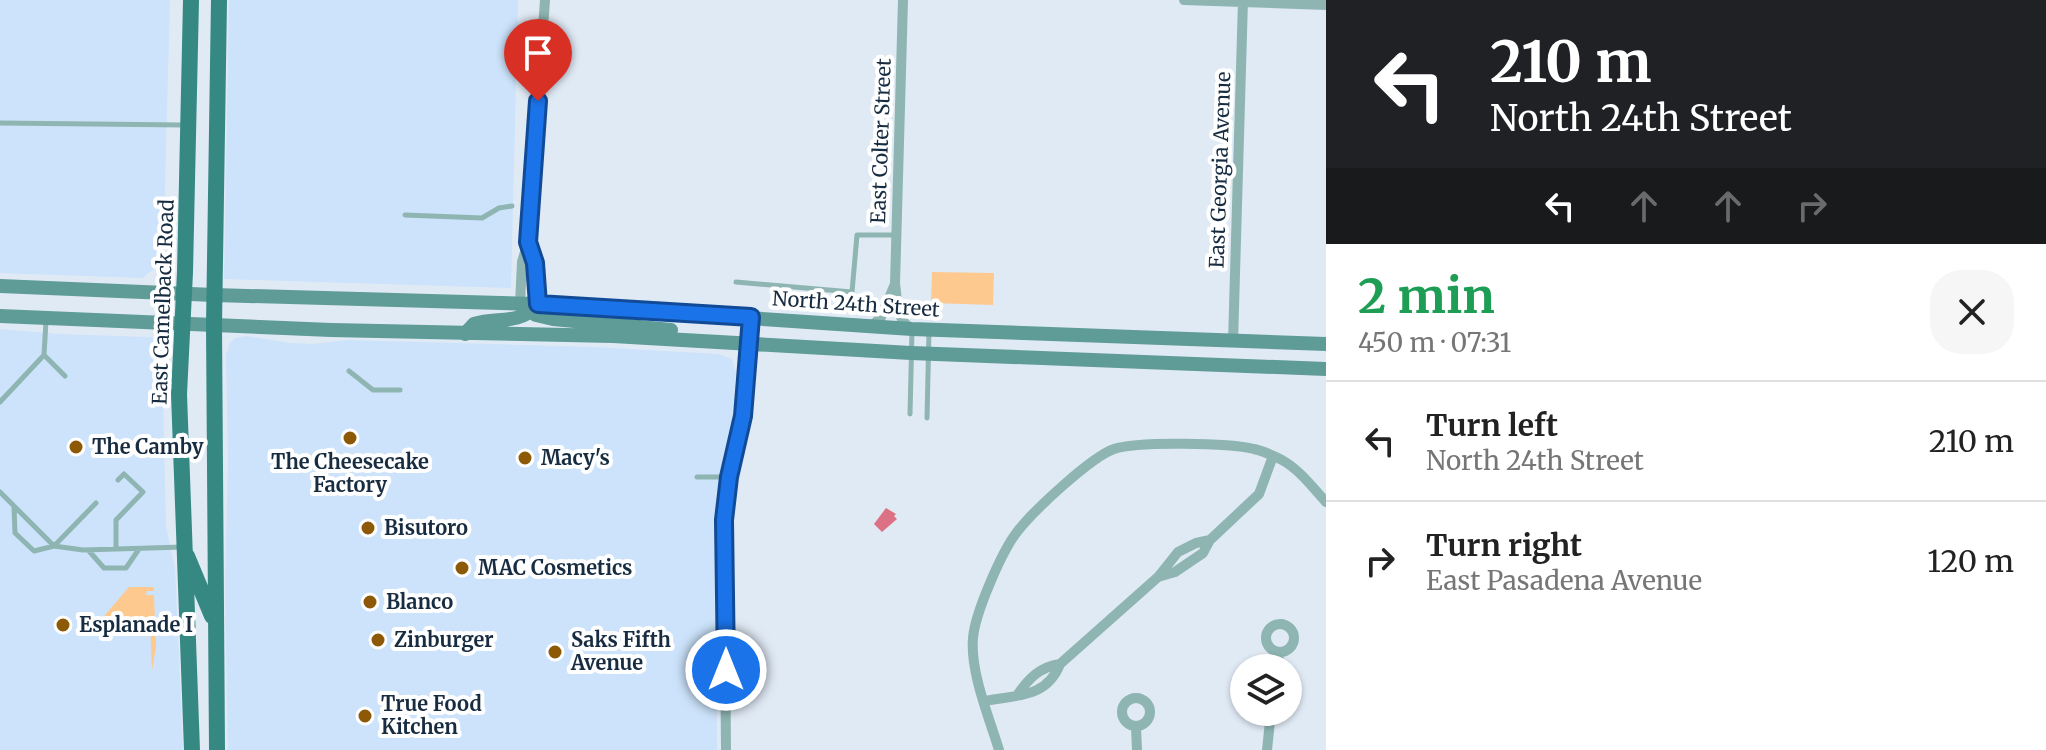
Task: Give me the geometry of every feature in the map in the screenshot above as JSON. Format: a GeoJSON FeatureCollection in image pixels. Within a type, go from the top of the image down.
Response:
{"type":"FeatureCollection","features":[{"type":"Feature","properties":{"kind":"main road","name":"East Camelback Road"},"geometry":{"type":"LineString","coordinates":[[191,0],[185,294],[179,394],[192,747]]}},
{"type":"Feature","properties":{"kind":"main road"},"geometry":{"type":"LineString","coordinates":[[217,746],[214,295],[219,0]]}},
{"type":"Feature","properties":{"kind":"main road","name":"North 24th Street"},"geometry":{"type":"LineString","coordinates":[[0,286],[751,317],[929,330],[1326,344]]}},
{"type":"Feature","properties":{"kind":"main road"},"geometry":{"type":"LineString","coordinates":[[465,334],[469,327],[480,322],[511,321],[529,307],[563,321],[728,334],[750,342]]}},
{"type":"Feature","properties":{"kind":"main road"},"geometry":{"type":"LineString","coordinates":[[0,316],[750,342],[929,354],[1326,369]]}},
{"type":"Feature","properties":{"kind":"main road"},"geometry":{"type":"LineString","coordinates":[[184,547],[215,623]]}},
{"type":"Feature","properties":{"kind":"street"},"geometry":{"type":"LineString","coordinates":[[529,307],[522,262],[528,242],[545,0]]}},
{"type":"Feature","properties":{"kind":"street","name":"East Colter Street"},"geometry":{"type":"LineString","coordinates":[[903,0],[895,284],[901,320],[912,329]]}},
{"type":"Feature","properties":{"kind":"street"},"geometry":{"type":"LineString","coordinates":[[1184,0],[1326,5]]}},
{"type":"Feature","properties":{"kind":"street","name":"East Georgia Avenue"},"geometry":{"type":"LineString","coordinates":[[1233,342],[1243,1]]}},
{"type":"Feature","properties":{"kind":"street"},"geometry":{"type":"LineString","coordinates":[[528,242],[535,263],[529,307]]}},
{"type":"Feature","properties":{"kind":"street","name":"East Colter Street"},"geometry":{"type":"LineString","coordinates":[[872,326],[881,317],[895,284]]}},
{"type":"Feature","properties":{"kind":"street"},"geometry":{"type":"LineString","coordinates":[[726,750],[724,520],[729,477],[743,416],[751,317]]}},
{"type":"Feature","properties":{"kind":"street"},"geometry":{"type":"LineString","coordinates":[[999,750],[975,667],[973,635],[980,610],[1018,531],[1065,485],[1101,456],[1112,450],[1149,444],[1243,447],[1273,456],[1294,469],[1326,502]]}},
{"type":"Feature","properties":{"kind":"street"},"geometry":{"type":"LineString","coordinates":[[985,701],[1018,694],[1030,695],[1055,678],[1060,664],[1158,577],[1178,552],[1210,540],[1259,494],[1273,456]]}},
{"type":"Feature","properties":{"kind":"street"},"geometry":{"type":"LineString","coordinates":[[1018,694],[1032,675],[1048,666],[1060,664]]}},
{"type":"Feature","properties":{"kind":"street"},"geometry":{"type":"LineString","coordinates":[[1267,750],[1270,726]]}},
{"type":"Feature","properties":{"kind":"street"},"geometry":{"type":"LineString","coordinates":[[1136,727],[1137,750]]}},
{"type":"Feature","properties":{"kind":"lane"},"geometry":{"type":"LineString","coordinates":[[0,123],[189,125]]}},
{"type":"Feature","properties":{"kind":"lane"},"geometry":{"type":"LineString","coordinates":[[405,215],[482,218],[499,208],[512,206]]}},
{"type":"Feature","properties":{"kind":"lane"},"geometry":{"type":"LineString","coordinates":[[736,282],[852,292],[857,235],[896,235]]}},
{"type":"Feature","properties":{"kind":"lane"},"geometry":{"type":"LineString","coordinates":[[0,402],[44,355],[46,318]]}},
{"type":"Feature","properties":{"kind":"lane"},"geometry":{"type":"LineString","coordinates":[[910,414],[912,329]]}},
{"type":"Feature","properties":{"kind":"lane"},"geometry":{"type":"LineString","coordinates":[[927,418],[929,330]]}},
{"type":"Feature","properties":{"kind":"lane"},"geometry":{"type":"LineString","coordinates":[[44,355],[65,376]]}},
{"type":"Feature","properties":{"kind":"lane"},"geometry":{"type":"LineString","coordinates":[[349,371],[373,390],[400,390]]}},
{"type":"Feature","properties":{"kind":"lane"},"geometry":{"type":"LineString","coordinates":[[116,549],[116,520],[143,492],[124,474],[118,480]]}},
{"type":"Feature","properties":{"kind":"lane"},"geometry":{"type":"LineString","coordinates":[[697,477],[729,477]]}},
{"type":"Feature","properties":{"kind":"lane"},"geometry":{"type":"LineString","coordinates":[[0,492],[54,546]]}},
{"type":"Feature","properties":{"kind":"lane"},"geometry":{"type":"LineString","coordinates":[[54,546],[96,503]]}},
{"type":"Feature","properties":{"kind":"lane"},"geometry":{"type":"LineString","coordinates":[[14,506],[15,533],[34,551],[54,546],[88,550],[184,547]]}},
{"type":"Feature","properties":{"kind":"lane"},"geometry":{"type":"LineString","coordinates":[[88,550],[104,568],[126,568],[139,549]]}},
{"type":"Feature","properties":{"kind":"shaded area"},"geometry":{"type":"Polygon","coordinates":[[[0,0],[170,0],[163,262],[142,278],[0,273],[0,0]]]}},
{"type":"Feature","properties":{"kind":"shaded area"},"geometry":{"type":"Polygon","coordinates":[[[229,0],[518,0],[511,288],[224,279],[229,0]]]}},
{"type":"Feature","properties":{"kind":"shaded area"},"geometry":{"type":"Polygon","coordinates":[[[932,272],[994,273],[993,305],[931,303],[932,272]]]}},
{"type":"Feature","properties":{"kind":"shaded area"},"geometry":{"type":"Polygon","coordinates":[[[0,329],[148,337],[158,338],[166,345],[169,354],[163,396],[166,526],[175,568],[183,750],[0,750],[0,329]]]}},
{"type":"Feature","properties":{"kind":"shaded area"},"geometry":{"type":"Polygon","coordinates":[[[247,336],[313,344],[347,340],[594,347],[718,354],[732,359],[736,372],[732,433],[716,495],[717,750],[228,750],[226,355],[235,338],[247,336]]]}},
{"type":"Feature","properties":{"kind":"shaded area"},"geometry":{"type":"Polygon","coordinates":[[[886,508],[896,514],[897,519],[882,532],[874,524],[886,508]]]}},
{"type":"Feature","properties":{"kind":"shaded area"},"geometry":{"type":"Polygon","coordinates":[[[129,587],[154,587],[154,591],[147,591],[146,595],[154,595],[156,647],[152,670],[150,622],[99,622],[129,587]]]}},
{"type":"Feature","properties":{"kind":"place","name":"The Cheesecake Factory"},"geometry":{"type":"Point","coordinates":[350,438]}},
{"type":"Feature","properties":{"kind":"place","name":"The Camby"},"geometry":{"type":"Point","coordinates":[76,447]}},
{"type":"Feature","properties":{"kind":"place","name":"Macy's"},"geometry":{"type":"Point","coordinates":[525,458]}},
{"type":"Feature","properties":{"kind":"place","name":"Bisutoro"},"geometry":{"type":"Point","coordinates":[368,528]}},
{"type":"Feature","properties":{"kind":"place","name":"MAC Cosmetics"},"geometry":{"type":"Point","coordinates":[462,568]}},
{"type":"Feature","properties":{"kind":"place","name":"Blanco"},"geometry":{"type":"Point","coordinates":[370,602]}},
{"type":"Feature","properties":{"kind":"place","name":"Esplanade I"},"geometry":{"type":"Point","coordinates":[63,625]}},
{"type":"Feature","properties":{"kind":"place","name":"Zinburger"},"geometry":{"type":"Point","coordinates":[378,640]}},
{"type":"Feature","properties":{"kind":"place","name":"Saks Fifth Avenue"},"geometry":{"type":"Point","coordinates":[555,652]}},
{"type":"Feature","properties":{"kind":"place","name":"True Food Kitchen"},"geometry":{"type":"Point","coordinates":[365,716]}},
{"type":"Feature","properties":{"kind":"route"},"geometry":{"type":"LineString","coordinates":[[538,101],[528,242],[535,263],[538,304],[751,317],[743,416],[729,477],[724,520],[726,670]]}}]}
